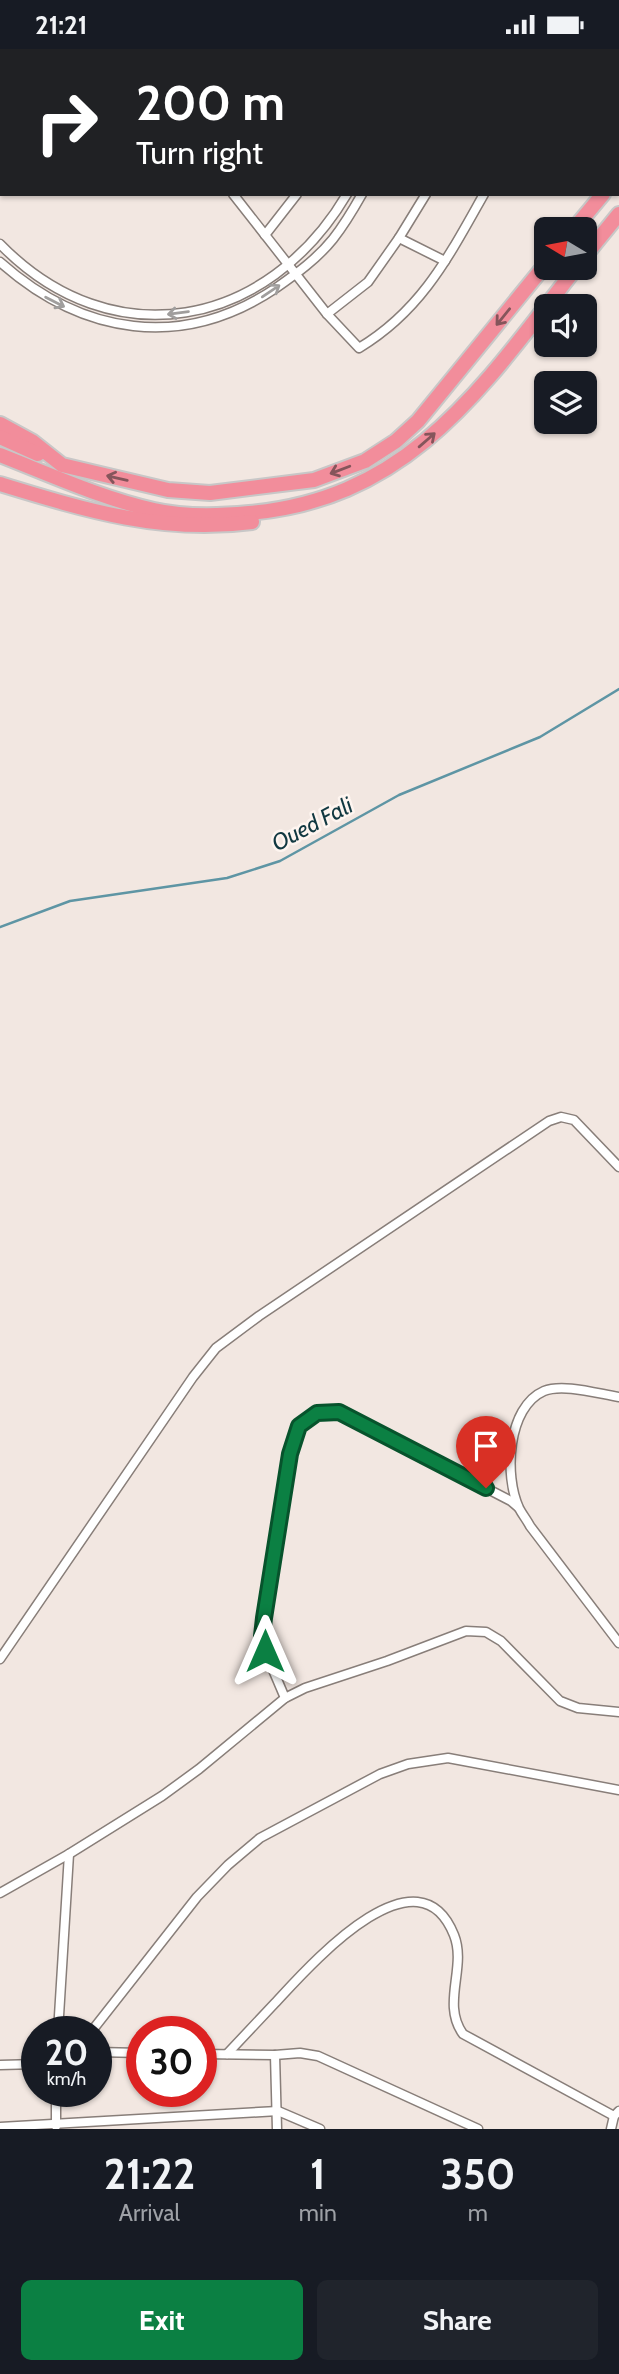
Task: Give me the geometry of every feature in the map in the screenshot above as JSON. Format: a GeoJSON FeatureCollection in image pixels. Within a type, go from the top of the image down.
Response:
{"type":"FeatureCollection","features":[{"type":"Feature","properties":{"kind":"highway"},"geometry":{"type":"LineString","coordinates":[[584,217],[601,196]]}},
{"type":"Feature","properties":{"kind":"highway"},"geometry":{"type":"LineString","coordinates":[[597,241],[619,214]]}},
{"type":"Feature","properties":{"kind":"highway"},"geometry":{"type":"LineString","coordinates":[[0,437],[62,465],[168,490],[210,493],[314,480],[365,461],[396,441],[418,421],[534,279]]}},
{"type":"Feature","properties":{"kind":"highway"},"geometry":{"type":"LineString","coordinates":[[0,455],[61,481],[156,511],[212,515],[262,512],[316,501],[383,473],[427,440],[476,393],[566,280]]}},
{"type":"Feature","properties":{"kind":"highway"},"geometry":{"type":"LineString","coordinates":[[0,424],[33,442],[62,465]]}},
{"type":"Feature","properties":{"kind":"highway"},"geometry":{"type":"LineString","coordinates":[[0,484],[90,512],[153,523],[192,526],[266,520],[304,503]]}},
{"type":"Feature","properties":{"kind":"street"},"geometry":{"type":"LineString","coordinates":[[235,196],[327,314],[359,348],[382,335],[403,316],[438,275],[483,196]]}},
{"type":"Feature","properties":{"kind":"street"},"geometry":{"type":"LineString","coordinates":[[265,236],[295,196]]}},
{"type":"Feature","properties":{"kind":"street"},"geometry":{"type":"LineString","coordinates":[[0,244],[41,279],[75,298],[134,314],[173,314],[217,306],[242,295],[289,265],[324,230],[346,196]]}},
{"type":"Feature","properties":{"kind":"street"},"geometry":{"type":"LineString","coordinates":[[0,263],[36,292],[86,316],[142,327],[190,324],[225,315],[263,296],[296,274],[315,259],[332,240],[361,196]]}},
{"type":"Feature","properties":{"kind":"street"},"geometry":{"type":"LineString","coordinates":[[327,314],[368,282],[425,196]]}},
{"type":"Feature","properties":{"kind":"street"},"geometry":{"type":"LineString","coordinates":[[399,238],[445,261]]}},
{"type":"Feature","properties":{"kind":"street"},"geometry":{"type":"LineString","coordinates":[[0,1659],[192,1377],[216,1347],[549,1121],[561,1117],[575,1120],[619,1167]]}},
{"type":"Feature","properties":{"kind":"street"},"geometry":{"type":"LineString","coordinates":[[518,1507],[510,1477],[511,1450],[516,1420],[533,1400],[543,1391],[557,1388],[619,1397]]}},
{"type":"Feature","properties":{"kind":"street"},"geometry":{"type":"LineString","coordinates":[[285,1698],[265,1651],[262,1636],[290,1454],[299,1426],[317,1413],[339,1412],[511,1501],[619,1643]]}},
{"type":"Feature","properties":{"kind":"street"},"geometry":{"type":"LineString","coordinates":[[0,1893],[162,1796],[200,1769],[285,1698],[305,1688],[466,1631],[486,1632],[518,1656],[560,1701],[579,1708],[619,1712]]}},
{"type":"Feature","properties":{"kind":"street"},"geometry":{"type":"LineString","coordinates":[[104,2016],[197,1897],[228,1865],[260,1838],[380,1774],[408,1764],[449,1758],[619,1790]]}},
{"type":"Feature","properties":{"kind":"street"},"geometry":{"type":"LineString","coordinates":[[59,2016],[69,1854]]}},
{"type":"Feature","properties":{"kind":"street"},"geometry":{"type":"LineString","coordinates":[[227,2054],[313,1962],[346,1932],[385,1909],[411,1902],[424,1904],[445,1920],[456,1943],[454,2018],[463,2034],[617,2114],[611,2129]]}},
{"type":"Feature","properties":{"kind":"street"},"geometry":{"type":"LineString","coordinates":[[217,2054],[300,2053],[325,2058],[478,2129]]}},
{"type":"Feature","properties":{"kind":"street"},"geometry":{"type":"LineString","coordinates":[[275,2055],[278,2129]]}},
{"type":"Feature","properties":{"kind":"street"},"geometry":{"type":"LineString","coordinates":[[0,2066],[21,2065]]}},
{"type":"Feature","properties":{"kind":"street"},"geometry":{"type":"LineString","coordinates":[[56,2107],[56,2127]]}},
{"type":"Feature","properties":{"kind":"street"},"geometry":{"type":"LineString","coordinates":[[0,2127],[56,2127],[278,2112],[320,2129]]}},
{"type":"Feature","properties":{"kind":"waterway","name":"Oued Fali"},"geometry":{"type":"LineString","coordinates":[[0,927],[70,901],[227,878],[280,861],[399,795],[540,737],[619,689]]}},
{"type":"Feature","properties":{"kind":"route"},"geometry":{"type":"LineString","coordinates":[[265,1651],[262,1636],[264,1618],[290,1454],[299,1426],[317,1413],[339,1412],[486,1488]]}}]}
